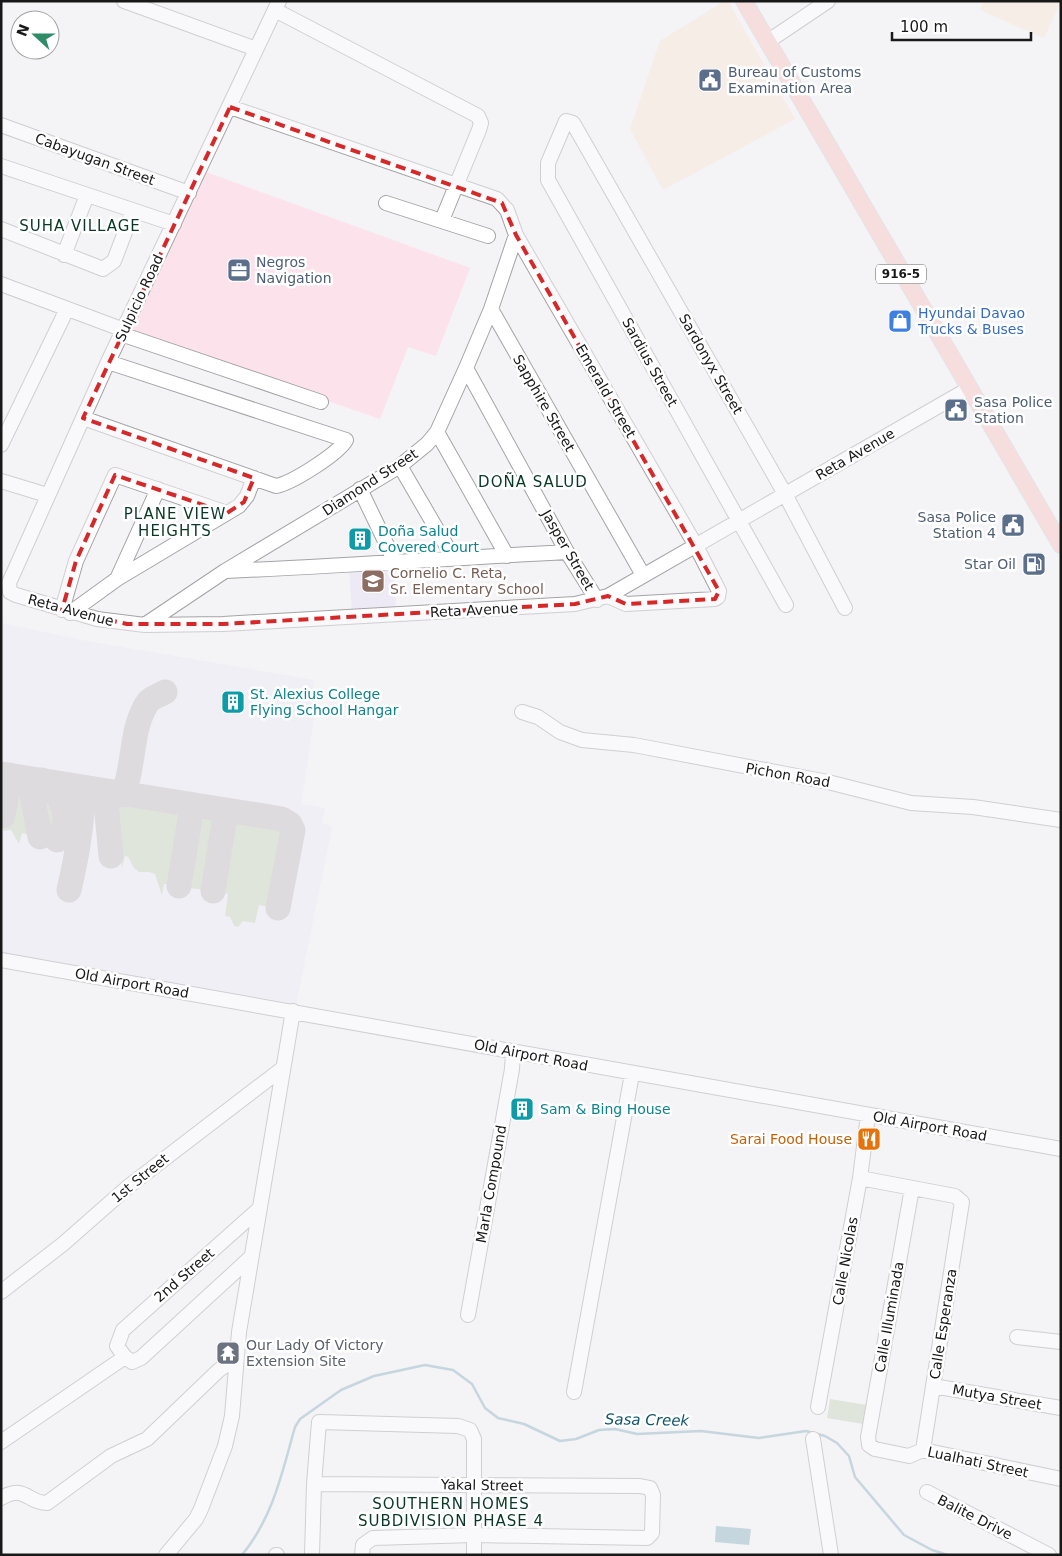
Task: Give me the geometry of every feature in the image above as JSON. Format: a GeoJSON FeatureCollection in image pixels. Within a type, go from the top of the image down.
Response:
{"type":"FeatureCollection","features":[{"type":"Feature","properties":{"kind":"main road","name":"916-5"},"geometry":{"type":"LineString","coordinates":[[744,1],[1061,545]]}},
{"type":"Feature","properties":{"kind":"street"},"geometry":{"type":"LineString","coordinates":[[124,1],[256,49]]}},
{"type":"Feature","properties":{"kind":"street"},"geometry":{"type":"LineString","coordinates":[[767,42],[828,1]]}},
{"type":"Feature","properties":{"kind":"street"},"geometry":{"type":"LineString","coordinates":[[277,6],[478,116],[481,123],[442,220]]}},
{"type":"Feature","properties":{"kind":"street","name":"Sulpicio Road"},"geometry":{"type":"LineString","coordinates":[[16,595],[10,592],[9,583],[47,495],[122,332],[277,6]]}},
{"type":"Feature","properties":{"kind":"street","name":"Emerald Street"},"geometry":{"type":"LineString","coordinates":[[230,107],[345,145],[457,186],[491,196],[502,203],[516,235],[696,546],[718,588],[718,597],[626,604],[602,598]]}},
{"type":"Feature","properties":{"kind":"street","name":"Sardius Street"},"geometry":{"type":"LineString","coordinates":[[573,123],[568,121],[564,123],[548,163],[548,180],[786,605]]}},
{"type":"Feature","properties":{"kind":"street","name":"Sardonyx Street"},"geometry":{"type":"LineString","coordinates":[[573,123],[785,494],[845,608]]}},
{"type":"Feature","properties":{"kind":"street","name":"Cabayugan Street"},"geometry":{"type":"LineString","coordinates":[[1,125],[189,193]]}},
{"type":"Feature","properties":{"kind":"street"},"geometry":{"type":"LineString","coordinates":[[1,166],[174,224]]}},
{"type":"Feature","properties":{"kind":"street"},"geometry":{"type":"LineString","coordinates":[[64,255],[87,195]]}},
{"type":"Feature","properties":{"kind":"street"},"geometry":{"type":"LineString","coordinates":[[386,203],[488,236]]}},
{"type":"Feature","properties":{"kind":"street"},"geometry":{"type":"LineString","coordinates":[[1,229],[98,269],[107,268],[114,261],[133,211]]}},
{"type":"Feature","properties":{"kind":"street","name":"Diamond Street"},"geometry":{"type":"LineString","coordinates":[[145,625],[225,571],[400,466],[427,444],[437,432],[466,368],[491,309],[516,235]]}},
{"type":"Feature","properties":{"kind":"street"},"geometry":{"type":"LineString","coordinates":[[2,288],[67,309],[122,332],[321,402]]}},
{"type":"Feature","properties":{"kind":"street"},"geometry":{"type":"LineString","coordinates":[[1,445],[67,309]]}},
{"type":"Feature","properties":{"kind":"street","name":"Sapphire Street"},"geometry":{"type":"LineString","coordinates":[[491,309],[643,575]]}},
{"type":"Feature","properties":{"kind":"street"},"geometry":{"type":"LineString","coordinates":[[83,418],[276,486],[281,485],[336,452],[346,440],[108,362]]}},
{"type":"Feature","properties":{"kind":"street","name":"Jasper Street"},"geometry":{"type":"LineString","coordinates":[[466,368],[567,552],[602,598]]}},
{"type":"Feature","properties":{"kind":"street","name":"Reta Avenue"},"geometry":{"type":"LineString","coordinates":[[16,595],[66,611],[104,620],[145,625],[233,623],[575,604],[602,598],[970,388]]}},
{"type":"Feature","properties":{"kind":"street"},"geometry":{"type":"LineString","coordinates":[[437,432],[507,556]]}},
{"type":"Feature","properties":{"kind":"street"},"geometry":{"type":"LineString","coordinates":[[400,466],[453,557]]}},
{"type":"Feature","properties":{"kind":"street"},"geometry":{"type":"LineString","coordinates":[[66,611],[76,561],[115,474],[228,513]]}},
{"type":"Feature","properties":{"kind":"street"},"geometry":{"type":"LineString","coordinates":[[66,611],[244,502],[254,478]]}},
{"type":"Feature","properties":{"kind":"street"},"geometry":{"type":"LineString","coordinates":[[1,481],[47,495]]}},
{"type":"Feature","properties":{"kind":"street"},"geometry":{"type":"LineString","coordinates":[[117,579],[158,489]]}},
{"type":"Feature","properties":{"kind":"street"},"geometry":{"type":"LineString","coordinates":[[360,489],[396,564]]}},
{"type":"Feature","properties":{"kind":"street"},"geometry":{"type":"LineString","coordinates":[[225,571],[396,564],[453,557],[567,552]]}},
{"type":"Feature","properties":{"kind":"street","name":"Pichon Road"},"geometry":{"type":"LineString","coordinates":[[522,712],[538,717],[560,732],[582,740],[634,744],[828,782],[912,803],[972,807],[1061,820]]}},
{"type":"Feature","properties":{"kind":"street","name":"Old Airport Road"},"geometry":{"type":"LineString","coordinates":[[1,960],[1061,1149]]}},
{"type":"Feature","properties":{"kind":"street"},"geometry":{"type":"LineString","coordinates":[[166,1555],[196,1519],[225,1446],[232,1416],[235,1359],[250,1258],[294,1011]]}},
{"type":"Feature","properties":{"kind":"street","name":"Marla Compound"},"geometry":{"type":"LineString","coordinates":[[468,1315],[512,1069],[513,1052]]}},
{"type":"Feature","properties":{"kind":"street","name":"1st Street"},"geometry":{"type":"LineString","coordinates":[[1,1292],[63,1244],[128,1186],[283,1068]]}},
{"type":"Feature","properties":{"kind":"street"},"geometry":{"type":"LineString","coordinates":[[574,1392],[632,1074]]}},
{"type":"Feature","properties":{"kind":"street","name":"Calle Nicolas"},"geometry":{"type":"LineString","coordinates":[[818,1407],[860,1178],[868,1115]]}},
{"type":"Feature","properties":{"kind":"street"},"geometry":{"type":"LineString","coordinates":[[860,1178],[912,1188]]}},
{"type":"Feature","properties":{"kind":"street","name":"Calle Esperanza"},"geometry":{"type":"LineString","coordinates":[[912,1188],[961,1199],[962,1208],[922,1450]]}},
{"type":"Feature","properties":{"kind":"street","name":"Calle Illuminada"},"geometry":{"type":"LineString","coordinates":[[869,1445],[868,1437],[912,1188]]}},
{"type":"Feature","properties":{"kind":"street","name":"2nd Street"},"geometry":{"type":"LineString","coordinates":[[125,1357],[116,1346],[120,1335],[134,1318],[259,1209]]}},
{"type":"Feature","properties":{"kind":"street"},"geometry":{"type":"LineString","coordinates":[[1,1442],[125,1357],[132,1362],[137,1360],[250,1258]]}},
{"type":"Feature","properties":{"kind":"street"},"geometry":{"type":"LineString","coordinates":[[1017,1337],[1061,1342]]}},
{"type":"Feature","properties":{"kind":"street"},"geometry":{"type":"LineString","coordinates":[[1,1498],[10,1493],[20,1492],[37,1502],[47,1503],[111,1456],[142,1443],[219,1370],[235,1359]]}},
{"type":"Feature","properties":{"kind":"street","name":"Mutya Street"},"geometry":{"type":"LineString","coordinates":[[933,1386],[1061,1408]]}},
{"type":"Feature","properties":{"kind":"street"},"geometry":{"type":"LineString","coordinates":[[312,1555],[314,1484],[319,1422],[464,1427],[473,1433],[475,1485],[474,1555]]}},
{"type":"Feature","properties":{"kind":"street"},"geometry":{"type":"LineString","coordinates":[[813,1439],[831,1555]]}},
{"type":"Feature","properties":{"kind":"street","name":"Lualhati Street"},"geometry":{"type":"LineString","coordinates":[[869,1445],[875,1450],[909,1456],[922,1450],[1061,1479]]}},
{"type":"Feature","properties":{"kind":"street","name":"Yakal Street"},"geometry":{"type":"LineString","coordinates":[[314,1484],[640,1486],[650,1488],[653,1504],[650,1536],[643,1538],[474,1535]]}},
{"type":"Feature","properties":{"kind":"street","name":"Balite Drive"},"geometry":{"type":"LineString","coordinates":[[927,1492],[1049,1555]]}},
{"type":"Feature","properties":{"kind":"street"},"geometry":{"type":"LineString","coordinates":[[362,1555],[363,1544],[373,1538],[474,1535]]}},
{"type":"Feature","properties":{"kind":"highlighted area"},"geometry":{"type":"Polygon","coordinates":[[[230,107],[502,203],[516,235],[719,591],[715,599],[670,602],[626,604],[608,596],[575,604],[223,624],[127,624],[62,610],[76,561],[115,475],[227,513],[244,502],[254,478],[83,418],[230,107]]]}},
{"type":"Feature","properties":{"kind":"shaded area","name":"Bureau of Customs Examination Area"},"geometry":{"type":"Polygon","coordinates":[[[724,1],[728,1],[795,119],[663,190],[630,129],[660,41],[724,1]]]}},
{"type":"Feature","properties":{"kind":"shaded area"},"geometry":{"type":"Polygon","coordinates":[[[983,1],[1061,1],[1044,38],[980,10],[983,1]]]}},
{"type":"Feature","properties":{"kind":"shaded area"},"geometry":{"type":"Polygon","coordinates":[[[206,172],[470,268],[436,356],[408,347],[380,419],[130,333],[206,172]]]}},
{"type":"Feature","properties":{"kind":"shaded area","name":"Cornelio C. Reta, Sr. Elementary School"},"geometry":{"type":"Polygon","coordinates":[[[394,566],[396,609],[352,611],[349,569],[394,566]]]}},
{"type":"Feature","properties":{"kind":"shaded area"},"geometry":{"type":"Polygon","coordinates":[[[1,623],[81,640],[314,680],[313,692],[318,693],[301,804],[325,808],[322,823],[332,827],[296,1004],[1,952],[1,623]]]}},
{"type":"Feature","properties":{"kind":"green space"},"geometry":{"type":"Polygon","coordinates":[[[16,784],[28,790],[34,836],[22,833],[19,844],[11,830],[3,831],[11,789],[16,784]]]}},
{"type":"Feature","properties":{"kind":"green space"},"geometry":{"type":"Polygon","coordinates":[[[42,789],[53,793],[60,811],[58,833],[50,839],[45,838],[37,793],[42,789]]]}},
{"type":"Feature","properties":{"kind":"green space"},"geometry":{"type":"Polygon","coordinates":[[[109,800],[188,812],[175,885],[164,884],[162,896],[155,874],[139,872],[134,868],[128,857],[125,856],[122,868],[121,855],[115,856],[109,800]]]}},
{"type":"Feature","properties":{"kind":"green space"},"geometry":{"type":"Polygon","coordinates":[[[195,814],[223,818],[218,851],[214,851],[213,863],[216,864],[211,891],[182,887],[195,814]]]}},
{"type":"Feature","properties":{"kind":"green space"},"geometry":{"type":"Polygon","coordinates":[[[228,819],[284,828],[288,834],[276,904],[270,907],[259,905],[255,923],[243,921],[238,927],[234,926],[230,917],[225,916],[228,894],[217,892],[221,864],[225,865],[227,853],[223,852],[228,819]]]}},
{"type":"Feature","properties":{"kind":"green space"},"geometry":{"type":"Polygon","coordinates":[[[830,1399],[867,1405],[863,1424],[827,1418],[830,1399]]]}},
{"type":"Feature","properties":{"kind":"water"},"geometry":{"type":"Polygon","coordinates":[[[716,1526],[751,1529],[749,1545],[715,1542],[716,1526]]]}},
{"type":"Feature","properties":{"kind":"waterway","name":"Sasa Creek"},"geometry":{"type":"LineString","coordinates":[[242,1555],[253,1540],[269,1510],[281,1478],[295,1427],[300,1419],[341,1390],[374,1376],[425,1365],[453,1370],[472,1384],[485,1408],[498,1418],[524,1424],[560,1441],[576,1439],[599,1430],[615,1429],[637,1434],[701,1431],[759,1438],[806,1431],[825,1436],[837,1443],[849,1456],[855,1477],[904,1535],[932,1550],[948,1555]]}},
{"type":"Feature","properties":{"kind":"taxiway"},"geometry":{"type":"LineString","coordinates":[[123,795],[127,784],[135,735],[142,712],[149,701],[165,692]]}},
{"type":"Feature","properties":{"kind":"taxiway"},"geometry":{"type":"LineString","coordinates":[[1,774],[282,819],[290,824],[293,830],[278,908]]}},
{"type":"Feature","properties":{"kind":"taxiway"},"geometry":{"type":"LineString","coordinates":[[3,816],[10,775]]}},
{"type":"Feature","properties":{"kind":"taxiway"},"geometry":{"type":"LineString","coordinates":[[29,779],[40,837]]}},
{"type":"Feature","properties":{"kind":"taxiway"},"geometry":{"type":"LineString","coordinates":[[42,780],[55,793],[63,807],[65,823],[57,840]]}},
{"type":"Feature","properties":{"kind":"taxiway"},"geometry":{"type":"LineString","coordinates":[[69,890],[79,839],[83,788]]}},
{"type":"Feature","properties":{"kind":"taxiway"},"geometry":{"type":"LineString","coordinates":[[105,792],[111,856]]}},
{"type":"Feature","properties":{"kind":"taxiway"},"geometry":{"type":"LineString","coordinates":[[179,886],[192,806]]}},
{"type":"Feature","properties":{"kind":"taxiway"},"geometry":{"type":"LineString","coordinates":[[213,891],[226,810]]}},
{"type":"Feature","properties":{"kind":"place","name":"Bureau of Customs Examination Area"},"geometry":{"type":"Point","coordinates":[710,80]}},
{"type":"Feature","properties":{"kind":"place","name":"Negros Navigation"},"geometry":{"type":"Point","coordinates":[239,270]}},
{"type":"Feature","properties":{"kind":"place","name":"Hyundai Davao Trucks & Buses"},"geometry":{"type":"Point","coordinates":[900,321]}},
{"type":"Feature","properties":{"kind":"place","name":"Sasa Police Station"},"geometry":{"type":"Point","coordinates":[956,410]}},
{"type":"Feature","properties":{"kind":"place","name":"Sasa Police Station 4"},"geometry":{"type":"Point","coordinates":[1013,525]}},
{"type":"Feature","properties":{"kind":"place","name":"Doña Salud Covered Court"},"geometry":{"type":"Point","coordinates":[360,539]}},
{"type":"Feature","properties":{"kind":"place","name":"Star Oil"},"geometry":{"type":"Point","coordinates":[1034,564]}},
{"type":"Feature","properties":{"kind":"place","name":"Cornelio C. Reta, Sr. Elementary School"},"geometry":{"type":"Point","coordinates":[373,581]}},
{"type":"Feature","properties":{"kind":"place","name":"St. Alexius College Flying School Hangar"},"geometry":{"type":"Point","coordinates":[233,702]}},
{"type":"Feature","properties":{"kind":"place","name":"Sam & Bing House"},"geometry":{"type":"Point","coordinates":[522,1109]}},
{"type":"Feature","properties":{"kind":"place","name":"Sarai Food House"},"geometry":{"type":"Point","coordinates":[869,1139]}},
{"type":"Feature","properties":{"kind":"place","name":"Our Lady Of Victory Extension Site"},"geometry":{"type":"Point","coordinates":[228,1353]}},
{"type":"Feature","properties":{"kind":"district","name":"SUHA VILLAGE"},"geometry":{"type":"Point","coordinates":[80,226]}},
{"type":"Feature","properties":{"kind":"district","name":"DOÑA SALUD"},"geometry":{"type":"Point","coordinates":[533,482]}},
{"type":"Feature","properties":{"kind":"district","name":"PLANE VIEW HEIGHTS"},"geometry":{"type":"Point","coordinates":[175,522]}},
{"type":"Feature","properties":{"kind":"district","name":"SOUTHERN HOMES SUBDIVISION PHASE 4"},"geometry":{"type":"Point","coordinates":[451,1512]}}]}
